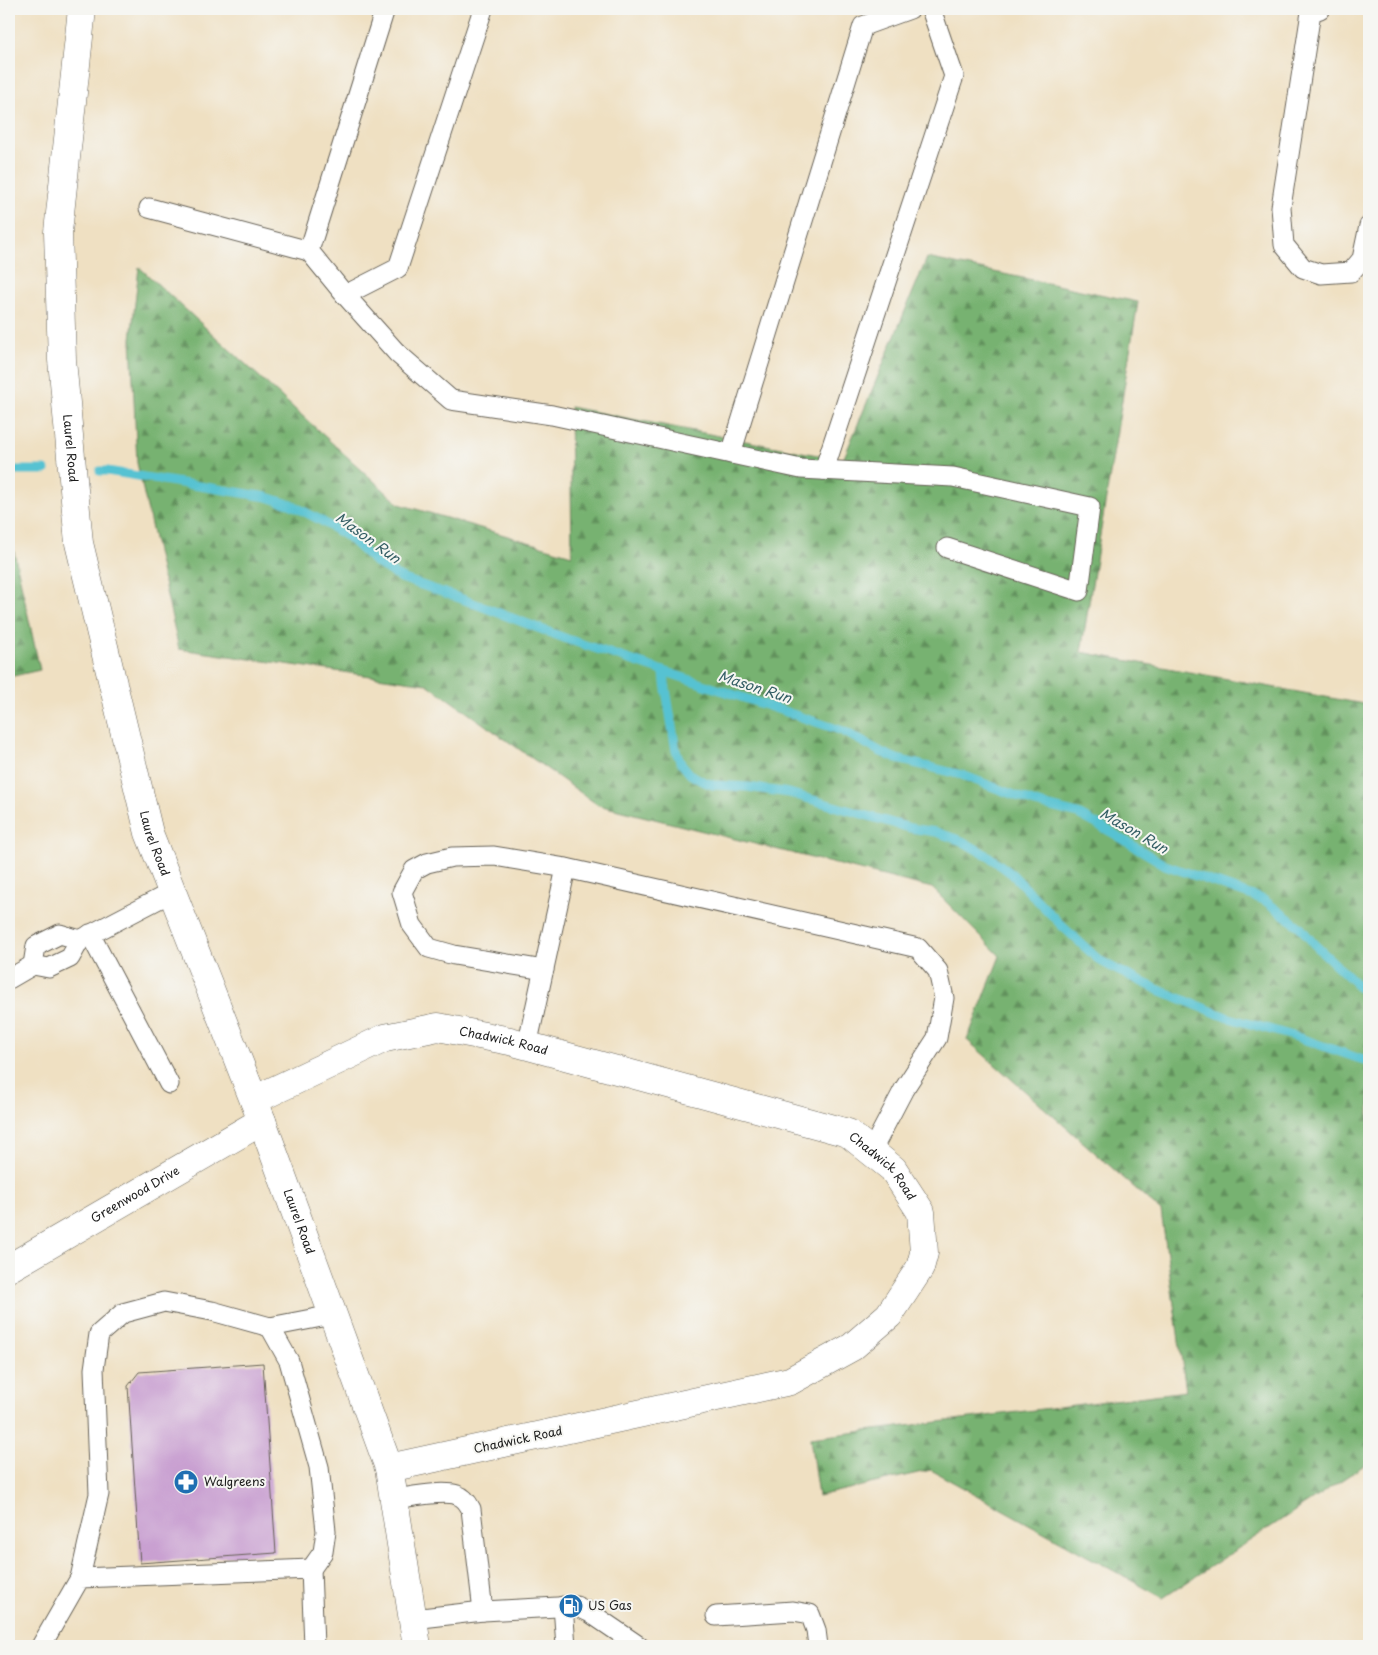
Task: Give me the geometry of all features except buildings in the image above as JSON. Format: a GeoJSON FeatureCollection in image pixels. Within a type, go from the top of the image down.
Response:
{"type":"FeatureCollection","features":[{"type":"Feature","properties":{"kind":"main road","name":"Laurel Road"},"geometry":{"type":"LineString","coordinates":[[82,9],[58,232],[62,360],[79,544],[150,833],[258,1110],[389,1468],[417,1646]]}},
{"type":"Feature","properties":{"kind":"main road","name":"Chadwick Road"},"geometry":{"type":"LineString","coordinates":[[258,1110],[385,1038],[438,1027],[510,1041],[848,1133],[893,1169],[920,1212],[924,1253],[920,1268],[889,1315],[852,1347],[790,1381],[389,1468]]}},
{"type":"Feature","properties":{"kind":"main road","name":"Greenwood Drive"},"geometry":{"type":"LineString","coordinates":[[9,1268],[258,1110]]}},
{"type":"Feature","properties":{"kind":"lane"},"geometry":{"type":"LineString","coordinates":[[309,250],[384,9]]}},
{"type":"Feature","properties":{"kind":"lane"},"geometry":{"type":"LineString","coordinates":[[345,295],[398,268],[483,9]]}},
{"type":"Feature","properties":{"kind":"lane"},"geometry":{"type":"LineString","coordinates":[[731,454],[862,26],[910,9]]}},
{"type":"Feature","properties":{"kind":"lane"},"geometry":{"type":"LineString","coordinates":[[824,470],[954,76],[931,9]]}},
{"type":"Feature","properties":{"kind":"lane"},"geometry":{"type":"LineString","coordinates":[[1313,10],[1281,207],[1284,245],[1303,268],[1320,274],[1351,272],[1362,259],[1369,226]]}},
{"type":"Feature","properties":{"kind":"lane"},"geometry":{"type":"LineString","coordinates":[[149,208],[309,250],[345,295],[397,353],[451,400],[552,415],[801,469],[953,477],[1090,507],[1079,591],[948,548]]}},
{"type":"Feature","properties":{"kind":"lane"},"geometry":{"type":"LineString","coordinates":[[544,970],[454,955],[429,948],[412,924],[402,892],[414,870],[427,863],[452,857],[494,856],[566,868],[918,948],[938,971],[944,998],[937,1038],[904,1088],[871,1152]]}},
{"type":"Feature","properties":{"kind":"lane"},"geometry":{"type":"LineString","coordinates":[[527,1046],[566,868]]}},
{"type":"Feature","properties":{"kind":"lane"},"geometry":{"type":"LineString","coordinates":[[9,979],[33,965],[49,968],[70,958],[85,937],[172,892]]}},
{"type":"Feature","properties":{"kind":"lane"},"geometry":{"type":"LineString","coordinates":[[33,965],[36,946],[60,934],[85,937]]}},
{"type":"Feature","properties":{"kind":"lane"},"geometry":{"type":"LineString","coordinates":[[85,937],[169,1084]]}},
{"type":"Feature","properties":{"kind":"lane"},"geometry":{"type":"LineString","coordinates":[[41,1646],[80,1578],[99,1494],[94,1370],[99,1334],[123,1313],[164,1302],[212,1311],[270,1327],[332,1315]]}},
{"type":"Feature","properties":{"kind":"lane"},"geometry":{"type":"LineString","coordinates":[[270,1327],[289,1361],[319,1467],[326,1532],[323,1552],[311,1568],[314,1646]]}},
{"type":"Feature","properties":{"kind":"lane"},"geometry":{"type":"LineString","coordinates":[[394,1498],[447,1494],[459,1495],[467,1501],[470,1509],[483,1611]]}},
{"type":"Feature","properties":{"kind":"lane"},"geometry":{"type":"LineString","coordinates":[[80,1578],[311,1568]]}},
{"type":"Feature","properties":{"kind":"lane"},"geometry":{"type":"LineString","coordinates":[[562,1606],[566,1646]]}},
{"type":"Feature","properties":{"kind":"lane"},"geometry":{"type":"LineString","coordinates":[[413,1619],[483,1611],[576,1606],[582,1608],[639,1646]]}},
{"type":"Feature","properties":{"kind":"lane"},"geometry":{"type":"LineString","coordinates":[[716,1616],[793,1611],[810,1614],[816,1630],[818,1646]]}},
{"type":"Feature","properties":{"kind":"green space"},"geometry":{"type":"Polygon","coordinates":[[[927,258],[1138,302],[1081,652],[1369,705],[1369,1462],[1163,1598],[931,1470],[818,1496],[810,1438],[1186,1391],[1161,1211],[967,1040],[1000,956],[932,888],[598,805],[427,684],[179,649],[137,463],[131,339],[139,267],[399,504],[572,555],[570,407],[843,460],[927,258]]]}},
{"type":"Feature","properties":{"kind":"green space"},"geometry":{"type":"Polygon","coordinates":[[[9,529],[40,670],[9,677],[9,529]]]}},
{"type":"Feature","properties":{"kind":"waterway","name":"Mason Run"},"geometry":{"type":"LineString","coordinates":[[9,470],[45,470]]}},
{"type":"Feature","properties":{"kind":"waterway","name":"Mason Run"},"geometry":{"type":"LineString","coordinates":[[100,471],[267,497],[292,505],[349,538],[375,562],[401,578],[567,639],[843,731],[897,759],[962,775],[1035,803],[1078,814],[1165,865],[1264,900],[1300,927],[1314,944],[1369,996]]}},
{"type":"Feature","properties":{"kind":"waterway"},"geometry":{"type":"LineString","coordinates":[[664,671],[676,751],[681,763],[690,774],[702,781],[713,785],[748,787],[789,793],[910,828],[936,832],[962,841],[988,856],[1012,874],[1061,925],[1099,960],[1119,971],[1159,990],[1226,1017],[1300,1038],[1369,1062]]}},
{"type":"Feature","properties":{"kind":"place","name":"Walgreens"},"geometry":{"type":"Point","coordinates":[186,1482]}},
{"type":"Feature","properties":{"kind":"place","name":"US Gas"},"geometry":{"type":"Point","coordinates":[571,1606]}}]}
